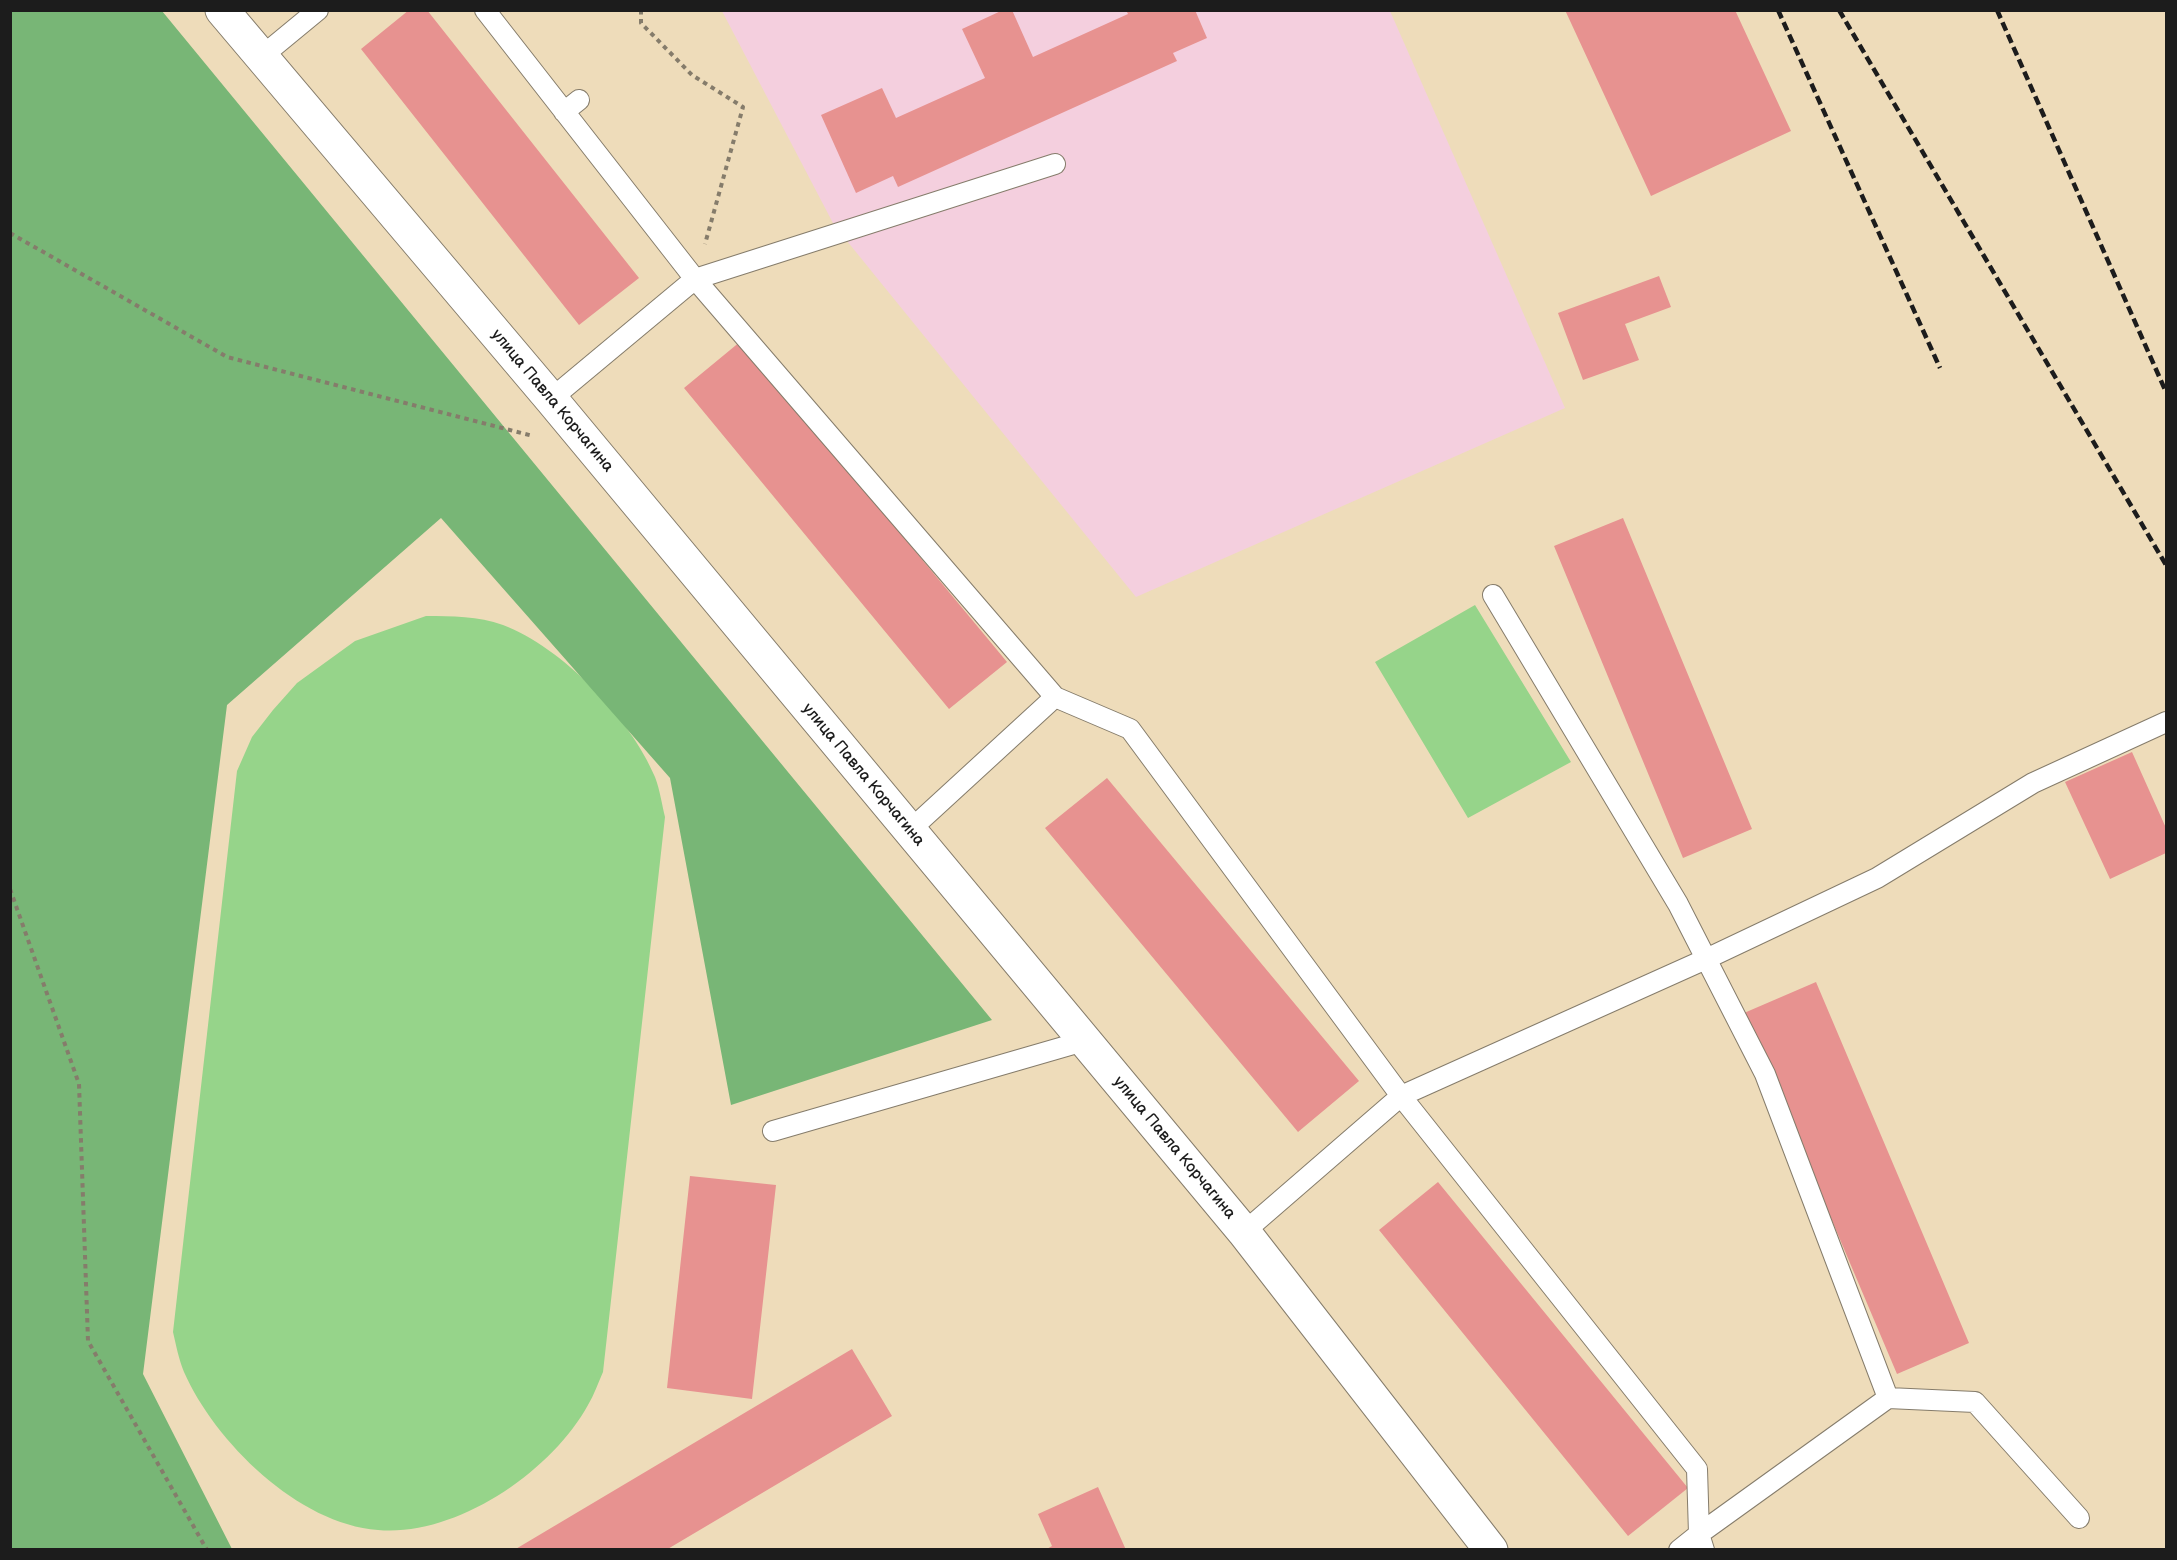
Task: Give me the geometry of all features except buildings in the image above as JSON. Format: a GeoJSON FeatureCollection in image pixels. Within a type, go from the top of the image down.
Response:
{"type":"FeatureCollection","features":[{"type":"Feature","properties":{"kind":"main road","name":"улица Павла Корчагина"},"geometry":{"type":"LineString","coordinates":[[222,10],[587,443],[1244,1232],[1491,1550]]}},
{"type":"Feature","properties":{"kind":"lane"},"geometry":{"type":"LineString","coordinates":[[261,57],[318,10]]}},
{"type":"Feature","properties":{"kind":"lane"},"geometry":{"type":"LineString","coordinates":[[485,10],[571,106],[695,279],[1055,697],[1130,729],[1401,1096],[1697,1469],[1701,1542]]}},
{"type":"Feature","properties":{"kind":"lane"},"geometry":{"type":"LineString","coordinates":[[550,399],[695,279],[1055,164]]}},
{"type":"Feature","properties":{"kind":"lane"},"geometry":{"type":"LineString","coordinates":[[1493,595],[1678,904],[1765,1074],[1888,1398]]}},
{"type":"Feature","properties":{"kind":"lane"},"geometry":{"type":"LineString","coordinates":[[909,831],[1055,697]]}},
{"type":"Feature","properties":{"kind":"lane"},"geometry":{"type":"LineString","coordinates":[[1244,1232],[1401,1096],[1706,960],[1877,878],[2033,783],[2166,722]]}},
{"type":"Feature","properties":{"kind":"lane"},"geometry":{"type":"LineString","coordinates":[[773,1131],[1084,1041]]}},
{"type":"Feature","properties":{"kind":"lane"},"geometry":{"type":"LineString","coordinates":[[1679,1550],[1701,1542],[1888,1398],[1975,1402],[2079,1518]]}},
{"type":"Feature","properties":{"kind":"path"},"geometry":{"type":"LineString","coordinates":[[642,10],[641,23],[692,75],[743,106],[695,279]]}},
{"type":"Feature","properties":{"kind":"path"},"geometry":{"type":"LineString","coordinates":[[10,233],[227,357],[560,443],[587,443]]}},
{"type":"Feature","properties":{"kind":"path"},"geometry":{"type":"LineString","coordinates":[[10,889],[80,1084],[88,1341],[207,1550]]}},
{"type":"Feature","properties":{"kind":"shaded area"},"geometry":{"type":"Polygon","coordinates":[[[722,11],[1390,11],[1565,408],[1136,597],[834,225],[722,11]]]}},
{"type":"Feature","properties":{"kind":"green space"},"geometry":{"type":"Polygon","coordinates":[[[11,10],[162,11],[992,1020],[731,1105],[670,778],[441,518],[227,705],[143,1374],[232,1549],[11,1549],[11,10]]]}},
{"type":"Feature","properties":{"kind":"green space"},"geometry":{"type":"Polygon","coordinates":[[[1475,605],[1571,762],[1468,818],[1375,662],[1475,605]]]}},
{"type":"Feature","properties":{"kind":"green space"},"geometry":{"type":"Polygon","coordinates":[[[426,616],[475,618],[503,625],[525,635],[571,667],[612,709],[644,755],[657,782],[665,817],[603,1372],[590,1401],[572,1430],[551,1454],[526,1476],[469,1511],[439,1523],[408,1529],[378,1530],[348,1524],[318,1513],[290,1496],[238,1451],[198,1399],[182,1367],[173,1332],[237,771],[252,737],[297,683],[355,641],[426,616]]]}},
{"type":"Feature","properties":{"kind":"railway"},"geometry":{"type":"LineString","coordinates":[[1778,10],[1940,368]]}},
{"type":"Feature","properties":{"kind":"railway"},"geometry":{"type":"LineString","coordinates":[[1839,10],[2166,565]]}},
{"type":"Feature","properties":{"kind":"railway"},"geometry":{"type":"LineString","coordinates":[[1997,10],[2166,392]]}}]}
